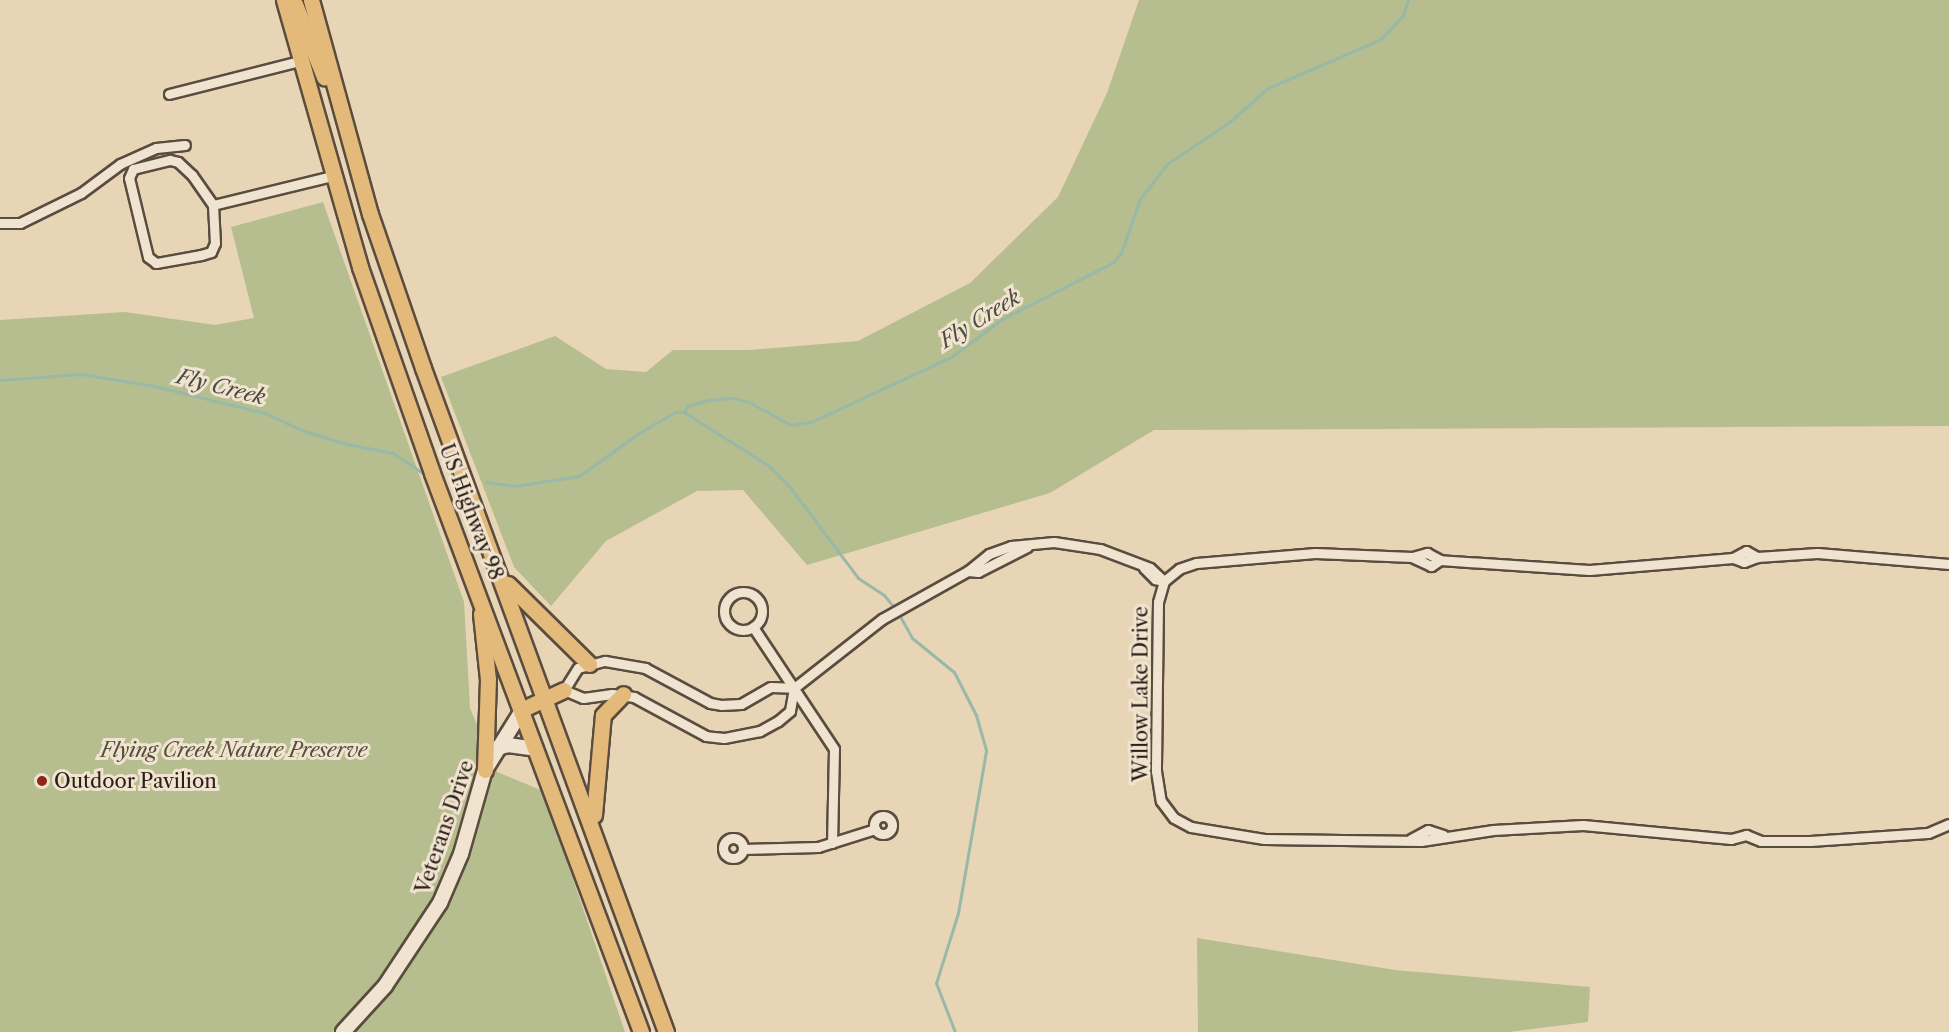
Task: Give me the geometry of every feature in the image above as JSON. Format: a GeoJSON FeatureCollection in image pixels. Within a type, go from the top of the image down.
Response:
{"type":"FeatureCollection","features":[{"type":"Feature","properties":{"kind":"main road","name":"US Highway 98"},"geometry":{"type":"LineString","coordinates":[[284,0],[332,177],[432,473],[480,594],[641,1032]]}},
{"type":"Feature","properties":{"kind":"main road"},"geometry":{"type":"LineString","coordinates":[[294,0],[314,57],[339,106]]}},
{"type":"Feature","properties":{"kind":"main road","name":"US Highway 98"},"geometry":{"type":"LineString","coordinates":[[310,0],[370,214],[431,390],[546,696],[666,1032]]}},
{"type":"Feature","properties":{"kind":"main road"},"geometry":{"type":"LineString","coordinates":[[346,221],[370,214]]}},
{"type":"Feature","properties":{"kind":"main road"},"geometry":{"type":"LineString","coordinates":[[503,579],[589,664]]}},
{"type":"Feature","properties":{"kind":"main road"},"geometry":{"type":"LineString","coordinates":[[480,594],[488,679],[484,770]]}},
{"type":"Feature","properties":{"kind":"main road"},"geometry":{"type":"LineString","coordinates":[[522,709],[546,696],[564,690]]}},
{"type":"Feature","properties":{"kind":"main road"},"geometry":{"type":"LineString","coordinates":[[593,827],[603,715],[623,694]]}},
{"type":"Feature","properties":{"kind":"street"},"geometry":{"type":"LineString","coordinates":[[169,94],[299,61]]}},
{"type":"Feature","properties":{"kind":"street"},"geometry":{"type":"LineString","coordinates":[[0,223],[20,223],[81,193],[120,164],[156,148],[185,145]]}},
{"type":"Feature","properties":{"kind":"street"},"geometry":{"type":"LineString","coordinates":[[178,162],[213,205],[215,243],[211,252],[156,263],[148,257],[129,178],[133,169],[178,162]]}},
{"type":"Feature","properties":{"kind":"street"},"geometry":{"type":"LineString","coordinates":[[213,205],[332,177]]}},
{"type":"Feature","properties":{"kind":"street"},"geometry":{"type":"LineString","coordinates":[[794,688],[790,711],[778,721],[751,734],[724,738],[706,736],[623,694],[583,698],[564,690],[572,673],[589,664],[634,664],[721,705],[741,704],[771,687],[794,688],[882,619],[968,571],[1000,549],[1054,542],[1100,549],[1158,572],[1164,580]]}},
{"type":"Feature","properties":{"kind":"street","name":"Willow Lake Drive"},"geometry":{"type":"LineString","coordinates":[[1948,826],[1928,833],[1878,838],[1761,841],[1746,835],[1731,839],[1583,825],[1443,835],[1428,830],[1411,839],[1310,842],[1264,839],[1191,827],[1174,818],[1161,801],[1156,771],[1157,613],[1164,580],[1179,569],[1196,563],[1315,553],[1412,557],[1427,553],[1440,560],[1589,570],[1733,558],[1744,562],[1757,557],[1817,553],[1949,564]]}},
{"type":"Feature","properties":{"kind":"street"},"geometry":{"type":"LineString","coordinates":[[747,593],[758,600],[762,611],[753,627],[741,630],[726,621],[724,609],[730,598],[747,593]]}},
{"type":"Feature","properties":{"kind":"street"},"geometry":{"type":"LineString","coordinates":[[753,627],[834,748],[837,773],[832,843]]}},
{"type":"Feature","properties":{"kind":"street","name":"Veterans Drive"},"geometry":{"type":"LineString","coordinates":[[343,1032],[385,986],[440,903],[461,854],[484,770],[522,709]]}},
{"type":"Feature","properties":{"kind":"street","name":"Veterans Drive"},"geometry":{"type":"LineString","coordinates":[[496,748],[508,745],[536,749]]}},
{"type":"Feature","properties":{"kind":"street"},"geometry":{"type":"LineString","coordinates":[[743,849],[818,847],[875,829]]}},
{"type":"Feature","properties":{"kind":"green space"},"geometry":{"type":"Polygon","coordinates":[[[1139,0],[1949,0],[1949,426],[1154,430],[1050,493],[807,565],[743,490],[697,491],[606,541],[551,606],[514,567],[441,377],[555,336],[606,369],[646,372],[673,350],[749,350],[858,341],[970,283],[1058,197],[1107,93],[1139,0]]]}},
{"type":"Feature","properties":{"kind":"green space","name":"Flying Creek Nature Preserve"},"geometry":{"type":"Polygon","coordinates":[[[323,202],[464,602],[470,708],[497,772],[543,791],[625,1032],[0,1032],[0,320],[125,312],[215,325],[254,318],[231,227],[323,202]]]}},
{"type":"Feature","properties":{"kind":"green space"},"geometry":{"type":"Polygon","coordinates":[[[1197,938],[1395,970],[1590,987],[1588,1022],[1509,1032],[1198,1032],[1197,938]]]}},
{"type":"Feature","properties":{"kind":"waterway","name":"Fly Creek"},"geometry":{"type":"LineString","coordinates":[[486,482],[514,486],[579,476],[639,433],[675,412],[684,412],[687,406],[708,400],[733,398],[749,402],[791,425],[811,422],[951,357],[1002,319],[1114,262],[1121,253],[1140,199],[1167,164],[1229,122],[1268,88],[1381,39],[1403,15],[1408,0]]}},
{"type":"Feature","properties":{"kind":"waterway","name":"Fly Creek"},"geometry":{"type":"LineString","coordinates":[[0,380],[81,374],[154,386],[265,413],[301,430],[347,444],[393,453],[423,473]]}},
{"type":"Feature","properties":{"kind":"waterway"},"geometry":{"type":"LineString","coordinates":[[684,412],[769,466],[789,486],[858,578],[884,595],[892,605]]}},
{"type":"Feature","properties":{"kind":"waterway"},"geometry":{"type":"LineString","coordinates":[[901,618],[912,638],[954,672],[976,715],[986,751],[958,913],[936,983],[955,1032]]}},
{"type":"Feature","properties":{"kind":"place","name":"Outdoor Pavilion"},"geometry":{"type":"Point","coordinates":[42,781]}}]}
